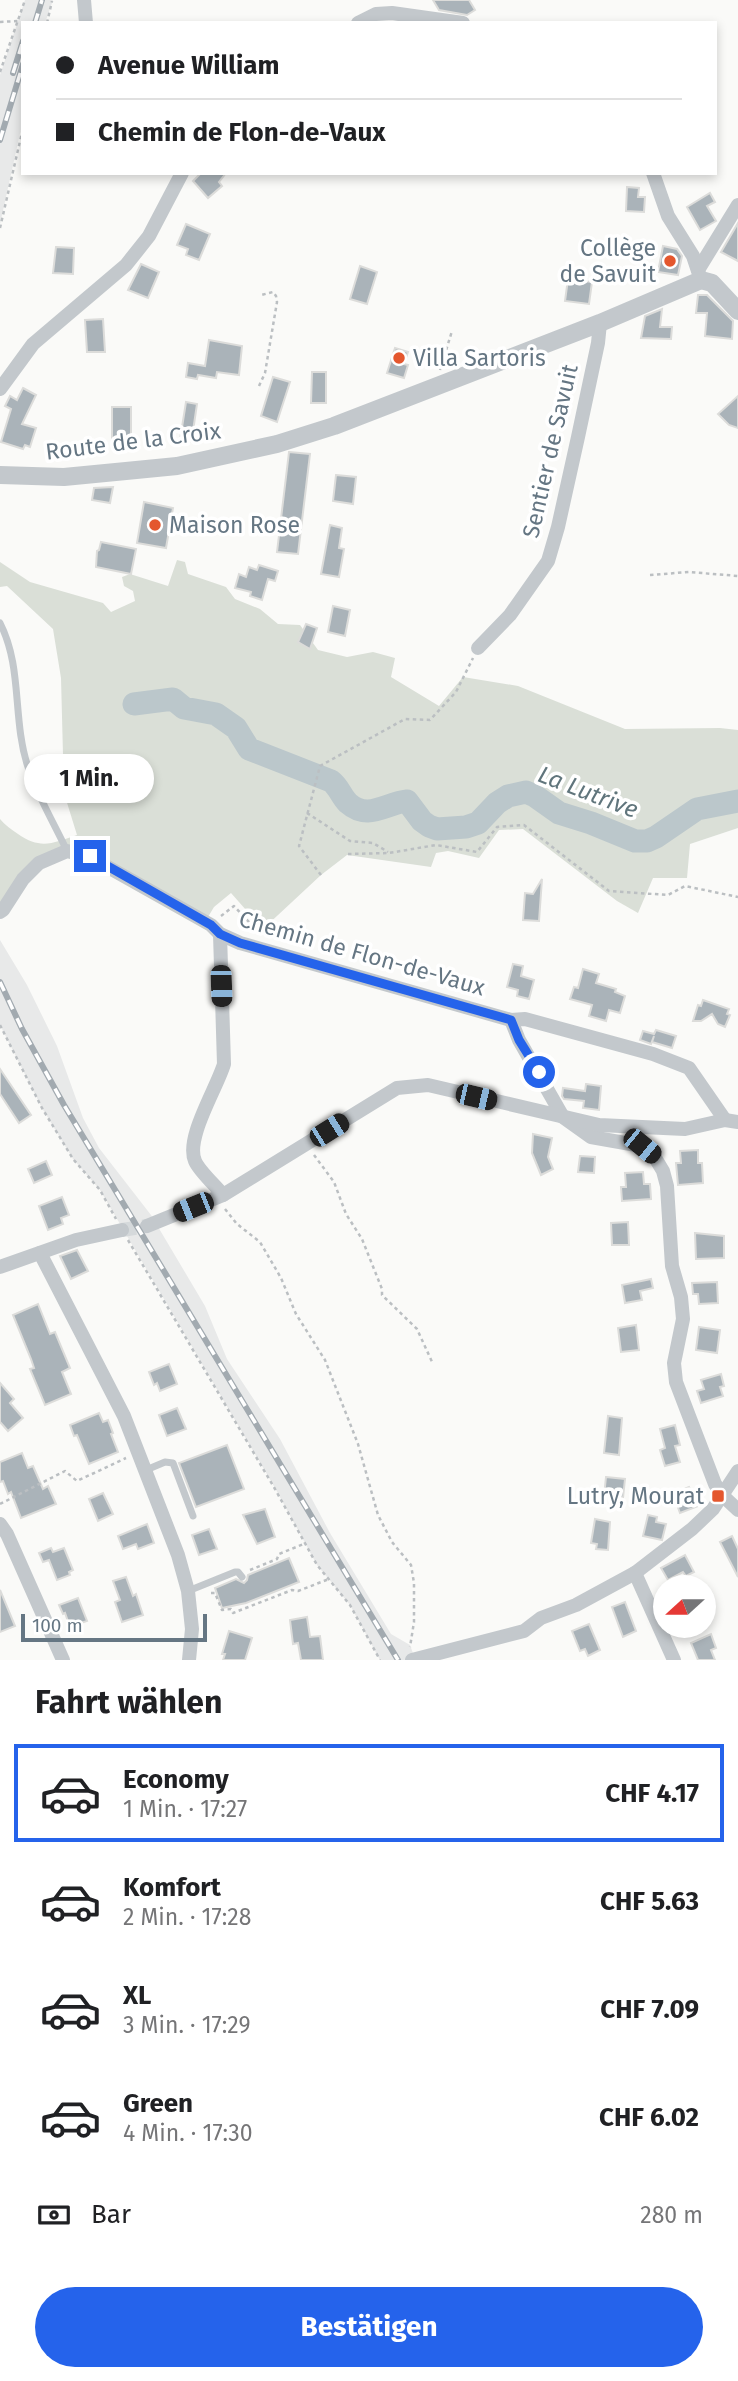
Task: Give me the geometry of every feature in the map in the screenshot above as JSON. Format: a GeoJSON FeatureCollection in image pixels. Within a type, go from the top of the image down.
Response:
{"type":"FeatureCollection","features":[{"type":"Feature","properties":{"kind":"street"},"geometry":{"type":"LineString","coordinates":[[83,0],[86,21]]}},
{"type":"Feature","properties":{"kind":"street"},"geometry":{"type":"LineString","coordinates":[[362,21],[376,14],[392,13],[449,21]]}},
{"type":"Feature","properties":{"kind":"street"},"geometry":{"type":"LineString","coordinates":[[0,389],[33,344],[126,265],[149,236],[181,175]]}},
{"type":"Feature","properties":{"kind":"street"},"geometry":{"type":"LineString","coordinates":[[654,175],[668,216],[693,256],[699,275],[712,283],[738,311]]}},
{"type":"Feature","properties":{"kind":"street"},"geometry":{"type":"LineString","coordinates":[[699,275],[738,205]]}},
{"type":"Feature","properties":{"kind":"street","name":"Route de la Croix"},"geometry":{"type":"LineString","coordinates":[[0,475],[98,475],[177,466],[277,444],[334,426],[600,323],[699,275]]}},
{"type":"Feature","properties":{"kind":"street","name":"Sentier de Savuit"},"geometry":{"type":"LineString","coordinates":[[478,648],[510,615],[548,561],[581,423],[600,323]]}},
{"type":"Feature","properties":{"kind":"street"},"geometry":{"type":"LineString","coordinates":[[0,912],[4,911],[23,879],[39,863],[67,851]]}},
{"type":"Feature","properties":{"kind":"street","name":"Chemin de Flon-de-Vaux"},"geometry":{"type":"LineString","coordinates":[[67,851],[90,856],[240,943],[511,1020],[525,1019],[653,1054],[689,1068],[732,1121]]}},
{"type":"Feature","properties":{"kind":"street"},"geometry":{"type":"LineString","coordinates":[[215,930],[224,1064],[219,1082],[199,1122],[193,1145],[195,1162],[220,1196]]}},
{"type":"Feature","properties":{"kind":"street"},"geometry":{"type":"LineString","coordinates":[[511,1020],[519,1040],[564,1117],[591,1137],[642,1146],[654,1156],[663,1171],[667,1186],[672,1266],[681,1297],[682,1319],[674,1363],[676,1382],[715,1484],[738,1510]]}},
{"type":"Feature","properties":{"kind":"street"},"geometry":{"type":"LineString","coordinates":[[147,1226],[220,1196],[397,1088],[428,1085],[598,1125],[685,1129],[732,1121]]}},
{"type":"Feature","properties":{"kind":"street"},"geometry":{"type":"LineString","coordinates":[[0,1267],[76,1240],[122,1230]]}},
{"type":"Feature","properties":{"kind":"street"},"geometry":{"type":"LineString","coordinates":[[40,1253],[109,1385],[139,1452],[178,1555],[188,1591],[192,1629],[189,1660]]}},
{"type":"Feature","properties":{"kind":"street"},"geometry":{"type":"LineString","coordinates":[[412,1657],[524,1631],[541,1618],[576,1605],[635,1573],[692,1530],[723,1496],[738,1471]]}},
{"type":"Feature","properties":{"kind":"street"},"geometry":{"type":"LineString","coordinates":[[0,1524],[8,1534],[63,1660]]}},
{"type":"Feature","properties":{"kind":"street"},"geometry":{"type":"LineString","coordinates":[[635,1573],[674,1660]]}},
{"type":"Feature","properties":{"kind":"lane"},"geometry":{"type":"LineString","coordinates":[[0,624],[9,642],[16,682],[17,717],[28,767],[67,851]]}},
{"type":"Feature","properties":{"kind":"lane"},"geometry":{"type":"LineString","coordinates":[[146,1470],[165,1462],[173,1463],[193,1516]]}},
{"type":"Feature","properties":{"kind":"lane"},"geometry":{"type":"LineString","coordinates":[[188,1591],[235,1572],[241,1576]]}},
{"type":"Feature","properties":{"kind":"path"},"geometry":{"type":"LineString","coordinates":[[47,21],[52,1]]}},
{"type":"Feature","properties":{"kind":"path"},"geometry":{"type":"LineString","coordinates":[[0,72],[26,2]]}},
{"type":"Feature","properties":{"kind":"path"},"geometry":{"type":"LineString","coordinates":[[0,22],[18,21]]}},
{"type":"Feature","properties":{"kind":"path"},"geometry":{"type":"LineString","coordinates":[[0,228],[21,137]]}},
{"type":"Feature","properties":{"kind":"path"},"geometry":{"type":"LineString","coordinates":[[259,386],[265,373],[277,302],[273,292],[261,295]]}},
{"type":"Feature","properties":{"kind":"path"},"geometry":{"type":"LineString","coordinates":[[436,386],[435,380],[438,378],[452,331]]}},
{"type":"Feature","properties":{"kind":"path"},"geometry":{"type":"LineString","coordinates":[[650,575],[689,572],[738,576]]}},
{"type":"Feature","properties":{"kind":"path"},"geometry":{"type":"LineString","coordinates":[[321,875],[299,846],[320,766],[405,719],[430,720],[456,692],[478,648]]}},
{"type":"Feature","properties":{"kind":"path"},"geometry":{"type":"LineString","coordinates":[[307,813],[350,841],[373,843],[389,853]]}},
{"type":"Feature","properties":{"kind":"path"},"geometry":{"type":"LineString","coordinates":[[348,855],[389,853],[436,845],[477,852],[497,827],[524,825],[609,891],[668,895],[685,886],[738,897]]}},
{"type":"Feature","properties":{"kind":"path"},"geometry":{"type":"LineString","coordinates":[[215,930],[234,906],[259,933]]}},
{"type":"Feature","properties":{"kind":"path"},"geometry":{"type":"LineString","coordinates":[[0,1026],[48,1118],[73,1159],[100,1190],[317,1564],[350,1605],[380,1660]]}},
{"type":"Feature","properties":{"kind":"path"},"geometry":{"type":"LineString","coordinates":[[306,1144],[334,1182],[346,1214],[362,1239],[382,1295],[416,1329],[433,1364]]}},
{"type":"Feature","properties":{"kind":"path"},"geometry":{"type":"LineString","coordinates":[[220,1196],[237,1224],[260,1242],[281,1278],[296,1314],[325,1360],[358,1444],[378,1515],[391,1542],[411,1565],[414,1583],[412,1657]]}},
{"type":"Feature","properties":{"kind":"path"},"geometry":{"type":"LineString","coordinates":[[0,1504],[65,1471],[77,1480],[139,1452]]}},
{"type":"Feature","properties":{"kind":"path"},"geometry":{"type":"LineString","coordinates":[[241,1576],[277,1559],[279,1554],[306,1544]]}},
{"type":"Feature","properties":{"kind":"path"},"geometry":{"type":"LineString","coordinates":[[204,1595],[215,1593],[222,1610],[231,1609],[233,1613],[329,1578]]}},
{"type":"Feature","properties":{"kind":"shaded area"},"geometry":{"type":"Polygon","coordinates":[[[25,0],[53,0],[46,21],[21,21],[21,129],[0,224],[0,75],[25,0]]]}},
{"type":"Feature","properties":{"kind":"shaded area"},"geometry":{"type":"Polygon","coordinates":[[[177,560],[185,562],[188,574],[226,587],[235,599],[260,609],[278,624],[300,625],[318,650],[347,657],[373,652],[395,658],[391,677],[439,706],[463,677],[518,686],[625,729],[738,730],[738,828],[690,844],[687,878],[653,878],[638,913],[617,901],[523,829],[499,830],[479,858],[448,851],[436,853],[431,867],[347,855],[321,875],[263,929],[231,893],[214,907],[208,917],[67,851],[39,863],[0,912],[0,819],[18,834],[34,842],[47,844],[77,835],[64,793],[61,678],[53,629],[7,586],[0,587],[0,562],[30,582],[103,603],[111,612],[135,601],[133,591],[124,586],[122,577],[130,574],[168,586],[177,560]]]}},
{"type":"Feature","properties":{"kind":"shaded area"},"geometry":{"type":"Polygon","coordinates":[[[0,940],[27,985],[57,1046],[83,1118],[99,1148],[151,1215],[205,1306],[227,1359],[280,1439],[330,1533],[391,1634],[410,1645],[415,1659],[418,1660],[380,1660],[350,1605],[317,1565],[275,1488],[100,1190],[73,1159],[42,1108],[0,1025],[0,940]]]}},
{"type":"Feature","properties":{"kind":"building"},"geometry":{"type":"Polygon","coordinates":[[[433,0],[469,0],[475,10],[467,15],[439,10],[433,0]]]}},
{"type":"Feature","properties":{"kind":"building"},"geometry":{"type":"Polygon","coordinates":[[[199,175],[224,175],[219,182],[222,186],[208,198],[193,181],[199,175]]]}},
{"type":"Feature","properties":{"kind":"building"},"geometry":{"type":"Polygon","coordinates":[[[627,187],[639,188],[638,197],[645,197],[644,212],[626,211],[627,187]]]}},
{"type":"Feature","properties":{"kind":"building"},"geometry":{"type":"Polygon","coordinates":[[[710,193],[715,202],[707,206],[716,221],[700,230],[687,207],[710,193]]]}},
{"type":"Feature","properties":{"kind":"building"},"geometry":{"type":"Polygon","coordinates":[[[738,223],[738,261],[721,252],[738,223]]]}},
{"type":"Feature","properties":{"kind":"building"},"geometry":{"type":"Polygon","coordinates":[[[186,224],[210,234],[199,260],[186,255],[188,249],[177,245],[186,224]]]}},
{"type":"Feature","properties":{"kind":"building","name":"Collège de Savuit"},"geometry":{"type":"Polygon","coordinates":[[[663,246],[677,249],[682,256],[678,275],[658,272],[663,246]]]}},
{"type":"Feature","properties":{"kind":"building"},"geometry":{"type":"Polygon","coordinates":[[[56,247],[74,248],[73,274],[53,273],[56,247]]]}},
{"type":"Feature","properties":{"kind":"building"},"geometry":{"type":"Polygon","coordinates":[[[141,264],[159,272],[148,298],[128,290],[141,264]]]}},
{"type":"Feature","properties":{"kind":"building"},"geometry":{"type":"Polygon","coordinates":[[[360,266],[377,272],[367,304],[350,299],[360,266]]]}},
{"type":"Feature","properties":{"kind":"building"},"geometry":{"type":"Polygon","coordinates":[[[568,279],[592,282],[589,304],[565,301],[568,279]]]}},
{"type":"Feature","properties":{"kind":"building"},"geometry":{"type":"Polygon","coordinates":[[[698,295],[707,295],[733,321],[732,339],[705,336],[707,313],[696,313],[698,295]]]}},
{"type":"Feature","properties":{"kind":"building"},"geometry":{"type":"Polygon","coordinates":[[[662,309],[660,327],[672,327],[671,339],[641,338],[645,316],[662,309]]]}},
{"type":"Feature","properties":{"kind":"building"},"geometry":{"type":"Polygon","coordinates":[[[103,319],[105,352],[87,352],[85,320],[103,319]]]}},
{"type":"Feature","properties":{"kind":"building"},"geometry":{"type":"Polygon","coordinates":[[[209,340],[242,346],[239,375],[217,372],[216,378],[198,375],[197,379],[186,377],[188,363],[205,366],[209,340]]]}},
{"type":"Feature","properties":{"kind":"building","name":"Villa Sartoris"},"geometry":{"type":"Polygon","coordinates":[[[395,348],[408,352],[404,364],[408,365],[404,378],[387,373],[395,348]]]}},
{"type":"Feature","properties":{"kind":"building"},"geometry":{"type":"Polygon","coordinates":[[[312,372],[326,372],[326,403],[311,403],[312,372]]]}},
{"type":"Feature","properties":{"kind":"building"},"geometry":{"type":"Polygon","coordinates":[[[273,377],[290,382],[277,422],[261,416],[273,377]]]}},
{"type":"Feature","properties":{"kind":"building"},"geometry":{"type":"Polygon","coordinates":[[[23,388],[36,395],[22,424],[36,428],[30,447],[25,445],[23,449],[1,442],[11,409],[5,406],[10,396],[17,400],[23,388]]]}},
{"type":"Feature","properties":{"kind":"building"},"geometry":{"type":"Polygon","coordinates":[[[738,396],[738,428],[729,425],[718,414],[738,396]]]}},
{"type":"Feature","properties":{"kind":"building"},"geometry":{"type":"Polygon","coordinates":[[[186,402],[197,404],[193,431],[197,431],[195,442],[180,440],[186,402]]]}},
{"type":"Feature","properties":{"kind":"building"},"geometry":{"type":"Polygon","coordinates":[[[112,407],[131,407],[131,440],[112,440],[112,407]]]}},
{"type":"Feature","properties":{"kind":"building"},"geometry":{"type":"Polygon","coordinates":[[[289,452],[310,454],[298,554],[277,552],[289,452]]]}},
{"type":"Feature","properties":{"kind":"building"},"geometry":{"type":"Polygon","coordinates":[[[336,475],[356,477],[353,504],[333,501],[336,475]]]}},
{"type":"Feature","properties":{"kind":"building"},"geometry":{"type":"Polygon","coordinates":[[[113,487],[110,503],[92,500],[94,488],[113,487]]]}},
{"type":"Feature","properties":{"kind":"building","name":"Maison Rose"},"geometry":{"type":"Polygon","coordinates":[[[144,502],[173,508],[166,548],[137,543],[144,502]]]}},
{"type":"Feature","properties":{"kind":"building"},"geometry":{"type":"Polygon","coordinates":[[[330,525],[342,528],[339,548],[344,549],[339,577],[321,574],[330,525]]]}},
{"type":"Feature","properties":{"kind":"building"},"geometry":{"type":"Polygon","coordinates":[[[101,542],[136,549],[131,574],[96,567],[97,551],[101,542]]]}},
{"type":"Feature","properties":{"kind":"building"},"geometry":{"type":"Polygon","coordinates":[[[259,565],[278,571],[275,581],[268,579],[262,600],[250,596],[251,592],[235,588],[239,574],[246,577],[249,567],[257,570],[259,565]]]}},
{"type":"Feature","properties":{"kind":"building"},"geometry":{"type":"Polygon","coordinates":[[[333,606],[350,610],[345,636],[328,632],[333,606]]]}},
{"type":"Feature","properties":{"kind":"building"},"geometry":{"type":"Polygon","coordinates":[[[306,624],[317,628],[310,649],[298,642],[306,624]]]}},
{"type":"Feature","properties":{"kind":"building"},"geometry":{"type":"Polygon","coordinates":[[[542,879],[539,921],[523,920],[525,893],[533,894],[542,879]]]}},
{"type":"Feature","properties":{"kind":"building"},"geometry":{"type":"Polygon","coordinates":[[[513,964],[523,966],[521,976],[534,980],[529,999],[517,996],[518,990],[507,987],[513,964]]]}},
{"type":"Feature","properties":{"kind":"building"},"geometry":{"type":"Polygon","coordinates":[[[583,969],[599,974],[596,983],[616,989],[615,992],[625,996],[620,1013],[609,1010],[606,1021],[589,1016],[592,1005],[570,999],[574,987],[578,988],[583,969]]]}},
{"type":"Feature","properties":{"kind":"building"},"geometry":{"type":"Polygon","coordinates":[[[703,1000],[729,1009],[727,1014],[730,1015],[725,1027],[718,1024],[712,1014],[701,1021],[693,1021],[698,1005],[701,1006],[703,1000]]]}},
{"type":"Feature","properties":{"kind":"building"},"geometry":{"type":"Polygon","coordinates":[[[656,1030],[676,1036],[672,1048],[652,1042],[654,1036],[651,1044],[640,1040],[643,1031],[654,1034],[656,1030]]]}},
{"type":"Feature","properties":{"kind":"building"},"geometry":{"type":"Polygon","coordinates":[[[0,1069],[31,1115],[19,1123],[0,1094],[0,1069]]]}},
{"type":"Feature","properties":{"kind":"building"},"geometry":{"type":"Polygon","coordinates":[[[586,1084],[601,1086],[599,1110],[583,1108],[584,1101],[564,1099],[562,1096],[563,1088],[585,1091],[586,1084]]]}},
{"type":"Feature","properties":{"kind":"building"},"geometry":{"type":"Polygon","coordinates":[[[533,1134],[552,1138],[548,1157],[553,1169],[541,1175],[532,1153],[533,1134]]]}},
{"type":"Feature","properties":{"kind":"building"},"geometry":{"type":"Polygon","coordinates":[[[698,1150],[703,1183],[678,1185],[676,1163],[681,1163],[680,1151],[698,1150]]]}},
{"type":"Feature","properties":{"kind":"building"},"geometry":{"type":"Polygon","coordinates":[[[580,1156],[595,1157],[594,1173],[578,1172],[580,1156]]]}},
{"type":"Feature","properties":{"kind":"building"},"geometry":{"type":"Polygon","coordinates":[[[46,1161],[52,1175],[34,1183],[28,1169],[46,1161]]]}},
{"type":"Feature","properties":{"kind":"building"},"geometry":{"type":"Polygon","coordinates":[[[643,1172],[644,1184],[650,1184],[651,1199],[622,1201],[621,1187],[626,1187],[625,1173],[643,1172]]]}},
{"type":"Feature","properties":{"kind":"building"},"geometry":{"type":"Polygon","coordinates":[[[62,1197],[69,1215],[61,1218],[63,1224],[48,1230],[39,1206],[62,1197]]]}},
{"type":"Feature","properties":{"kind":"building"},"geometry":{"type":"Polygon","coordinates":[[[628,1222],[629,1245],[612,1245],[611,1223],[628,1222]]]}},
{"type":"Feature","properties":{"kind":"building"},"geometry":{"type":"Polygon","coordinates":[[[695,1233],[724,1236],[724,1258],[696,1259],[695,1233]]]}},
{"type":"Feature","properties":{"kind":"building"},"geometry":{"type":"Polygon","coordinates":[[[77,1250],[88,1271],[71,1279],[60,1256],[77,1250]]]}},
{"type":"Feature","properties":{"kind":"building"},"geometry":{"type":"Polygon","coordinates":[[[651,1279],[653,1288],[640,1291],[642,1300],[625,1303],[622,1285],[651,1279]]]}},
{"type":"Feature","properties":{"kind":"building"},"geometry":{"type":"Polygon","coordinates":[[[717,1282],[718,1303],[699,1304],[698,1294],[693,1294],[692,1283],[717,1282]]]}},
{"type":"Feature","properties":{"kind":"building"},"geometry":{"type":"Polygon","coordinates":[[[38,1304],[50,1334],[55,1332],[70,1368],[62,1372],[71,1394],[45,1405],[30,1369],[34,1368],[31,1359],[13,1315],[38,1304]]]}},
{"type":"Feature","properties":{"kind":"building"},"geometry":{"type":"Polygon","coordinates":[[[636,1325],[639,1350],[621,1352],[618,1328],[636,1325]]]}},
{"type":"Feature","properties":{"kind":"building"},"geometry":{"type":"Polygon","coordinates":[[[699,1327],[720,1330],[717,1353],[696,1350],[699,1327]]]}},
{"type":"Feature","properties":{"kind":"building"},"geometry":{"type":"Polygon","coordinates":[[[169,1364],[177,1384],[160,1391],[157,1383],[154,1385],[149,1372],[169,1364]]]}},
{"type":"Feature","properties":{"kind":"building"},"geometry":{"type":"Polygon","coordinates":[[[721,1374],[724,1386],[720,1387],[723,1396],[701,1403],[697,1391],[704,1389],[701,1380],[721,1374]]]}},
{"type":"Feature","properties":{"kind":"building"},"geometry":{"type":"Polygon","coordinates":[[[0,1383],[14,1399],[10,1403],[23,1418],[8,1431],[0,1422],[0,1383]]]}},
{"type":"Feature","properties":{"kind":"building"},"geometry":{"type":"Polygon","coordinates":[[[177,1408],[186,1429],[167,1436],[159,1415],[177,1408]]]}},
{"type":"Feature","properties":{"kind":"building"},"geometry":{"type":"Polygon","coordinates":[[[99,1413],[103,1422],[108,1420],[118,1452],[89,1464],[70,1425],[99,1413]]]}},
{"type":"Feature","properties":{"kind":"building"},"geometry":{"type":"Polygon","coordinates":[[[608,1416],[622,1418],[619,1455],[604,1453],[608,1416]]]}},
{"type":"Feature","properties":{"kind":"building"},"geometry":{"type":"Polygon","coordinates":[[[675,1425],[680,1445],[675,1446],[680,1462],[665,1466],[660,1450],[665,1448],[660,1429],[675,1425]]]}},
{"type":"Feature","properties":{"kind":"building"},"geometry":{"type":"Polygon","coordinates":[[[227,1445],[244,1489],[196,1507],[179,1463],[227,1445]]]}},
{"type":"Feature","properties":{"kind":"building"},"geometry":{"type":"Polygon","coordinates":[[[22,1453],[28,1468],[33,1466],[43,1489],[48,1486],[56,1504],[21,1518],[11,1492],[8,1494],[3,1481],[0,1482],[0,1462],[22,1453]]]}},
{"type":"Feature","properties":{"kind":"building"},"geometry":{"type":"Polygon","coordinates":[[[606,1477],[625,1479],[623,1498],[604,1496],[606,1477]]]}},
{"type":"Feature","properties":{"kind":"building"},"geometry":{"type":"Polygon","coordinates":[[[689,1487],[692,1494],[696,1493],[701,1505],[680,1513],[676,1502],[683,1499],[679,1491],[689,1487]]]}},
{"type":"Feature","properties":{"kind":"building"},"geometry":{"type":"Polygon","coordinates":[[[103,1493],[113,1514],[98,1521],[89,1499],[103,1493]]]}},
{"type":"Feature","properties":{"kind":"building"},"geometry":{"type":"Polygon","coordinates":[[[265,1509],[275,1537],[257,1544],[243,1515],[265,1509]]]}},
{"type":"Feature","properties":{"kind":"building"},"geometry":{"type":"Polygon","coordinates":[[[648,1515],[657,1517],[656,1522],[666,1524],[662,1540],[643,1536],[648,1515]]]}},
{"type":"Feature","properties":{"kind":"building"},"geometry":{"type":"Polygon","coordinates":[[[595,1519],[610,1522],[608,1550],[596,1549],[597,1544],[591,1543],[595,1519]]]}},
{"type":"Feature","properties":{"kind":"building"},"geometry":{"type":"Polygon","coordinates":[[[147,1524],[154,1543],[138,1549],[136,1544],[123,1549],[118,1536],[147,1524]]]}},
{"type":"Feature","properties":{"kind":"building"},"geometry":{"type":"Polygon","coordinates":[[[209,1529],[217,1549],[199,1555],[192,1535],[209,1529]]]}},
{"type":"Feature","properties":{"kind":"building"},"geometry":{"type":"Polygon","coordinates":[[[732,1536],[738,1549],[738,1577],[720,1542],[732,1536]]]}},
{"type":"Feature","properties":{"kind":"building"},"geometry":{"type":"Polygon","coordinates":[[[51,1548],[53,1552],[64,1548],[73,1570],[69,1572],[70,1575],[57,1580],[49,1560],[43,1562],[39,1553],[51,1548]]]}},
{"type":"Feature","properties":{"kind":"building"},"geometry":{"type":"Polygon","coordinates":[[[685,1555],[694,1572],[688,1575],[683,1572],[665,1575],[661,1568],[685,1555]]]}},
{"type":"Feature","properties":{"kind":"building"},"geometry":{"type":"Polygon","coordinates":[[[289,1558],[299,1582],[246,1603],[222,1608],[215,1588],[236,1579],[244,1583],[248,1575],[289,1558]]]}},
{"type":"Feature","properties":{"kind":"building"},"geometry":{"type":"Polygon","coordinates":[[[126,1577],[133,1596],[136,1594],[143,1615],[122,1622],[115,1602],[120,1600],[113,1581],[126,1577]]]}},
{"type":"Feature","properties":{"kind":"building"},"geometry":{"type":"Polygon","coordinates":[[[0,1590],[15,1626],[0,1632],[0,1590]]]}},
{"type":"Feature","properties":{"kind":"building"},"geometry":{"type":"Polygon","coordinates":[[[78,1598],[87,1621],[70,1627],[59,1605],[78,1598]]]}},
{"type":"Feature","properties":{"kind":"building"},"geometry":{"type":"Polygon","coordinates":[[[625,1602],[636,1631],[623,1637],[612,1607],[625,1602]]]}},
{"type":"Feature","properties":{"kind":"building"},"geometry":{"type":"Polygon","coordinates":[[[307,1617],[310,1637],[320,1636],[323,1660],[301,1660],[298,1643],[293,1644],[290,1620],[307,1617]]]}},
{"type":"Feature","properties":{"kind":"building"},"geometry":{"type":"Polygon","coordinates":[[[589,1624],[600,1650],[588,1656],[585,1649],[580,1651],[572,1631],[589,1624]]]}},
{"type":"Feature","properties":{"kind":"building"},"geometry":{"type":"Polygon","coordinates":[[[229,1631],[252,1638],[245,1660],[223,1660],[225,1654],[222,1654],[229,1631]]]}},
{"type":"Feature","properties":{"kind":"building"},"geometry":{"type":"Polygon","coordinates":[[[702,1638],[712,1638],[716,1648],[711,1650],[715,1660],[698,1660],[691,1643],[702,1638]]]}},
{"type":"Feature","properties":{"kind":"waterway","name":"La Lutrive"},"geometry":{"type":"LineString","coordinates":[[134,704],[173,699],[184,708],[216,714],[236,728],[249,749],[331,781],[355,808],[370,811],[407,801],[422,821],[437,829],[466,827],[478,823],[497,803],[508,796],[526,792],[559,813],[635,841],[647,841],[697,809],[738,801]]}},
{"type":"Feature","properties":{"kind":"tunnel"},"geometry":{"type":"LineString","coordinates":[[122,1230],[147,1226]]}},
{"type":"Feature","properties":{"kind":"railway"},"geometry":{"type":"LineString","coordinates":[[36,21],[42,0]]}},
{"type":"Feature","properties":{"kind":"railway"},"geometry":{"type":"LineString","coordinates":[[13,73],[21,47]]}},
{"type":"Feature","properties":{"kind":"railway"},"geometry":{"type":"LineString","coordinates":[[0,140],[21,71]]}},
{"type":"Feature","properties":{"kind":"railway"},"geometry":{"type":"LineString","coordinates":[[0,982],[22,1029],[64,1105],[398,1660]]}},
{"type":"Feature","properties":{"kind":"place","name":"Collège de Savuit"},"geometry":{"type":"Point","coordinates":[670,261]}},
{"type":"Feature","properties":{"kind":"place","name":"Villa Sartoris"},"geometry":{"type":"Point","coordinates":[399,358]}},
{"type":"Feature","properties":{"kind":"place","name":"Maison Rose"},"geometry":{"type":"Point","coordinates":[155,525]}},
{"type":"Feature","properties":{"kind":"place","name":"Lutry, Mourat"},"geometry":{"type":"Point","coordinates":[718,1496]}},
{"type":"Feature","properties":{"kind":"route"},"geometry":{"type":"LineString","coordinates":[[90,856],[211,925],[220,934],[240,943],[511,1020],[519,1040],[539,1072]]}}]}
